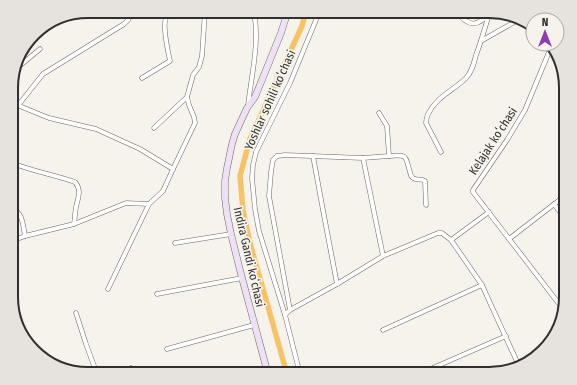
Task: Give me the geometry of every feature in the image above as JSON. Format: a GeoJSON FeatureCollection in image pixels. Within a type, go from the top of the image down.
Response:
{"type":"FeatureCollection","features":[{"type":"Feature","properties":{"kind":"street"},"geometry":{"type":"LineString","coordinates":[[18,104],[43,74],[124,24],[129,18]]}},
{"type":"Feature","properties":{"kind":"street"},"geometry":{"type":"LineString","coordinates":[[142,78],[170,61],[165,26],[166,18]]}},
{"type":"Feature","properties":{"kind":"street"},"geometry":{"type":"LineString","coordinates":[[108,288],[149,204],[163,191],[195,124],[188,97],[193,75],[199,67],[202,56],[205,18]]}},
{"type":"Feature","properties":{"kind":"street"},"geometry":{"type":"LineString","coordinates":[[247,108],[257,30],[255,18]]}},
{"type":"Feature","properties":{"kind":"street","name":"Indira Gandi koʻchasi"},"geometry":{"type":"LineString","coordinates":[[266,367],[231,234],[225,198],[225,182],[226,168],[235,134],[247,108],[255,98],[286,18]]}},
{"type":"Feature","properties":{"kind":"street","name":"Yoshlar sohili koʻchasi"},"geometry":{"type":"LineString","coordinates":[[298,367],[286,315],[259,231],[252,178],[256,152],[302,56],[316,18]]}},
{"type":"Feature","properties":{"kind":"street"},"geometry":{"type":"LineString","coordinates":[[463,18],[468,23],[475,24],[481,22],[485,18]]}},
{"type":"Feature","properties":{"kind":"street"},"geometry":{"type":"LineString","coordinates":[[441,152],[426,123],[426,120],[435,103],[470,73],[488,18]]}},
{"type":"Feature","properties":{"kind":"street"},"geometry":{"type":"LineString","coordinates":[[481,41],[514,23]]}},
{"type":"Feature","properties":{"kind":"street"},"geometry":{"type":"LineString","coordinates":[[23,63],[40,49]]}},
{"type":"Feature","properties":{"kind":"street","name":"Kelajak koʻchasi"},"geometry":{"type":"LineString","coordinates":[[549,52],[525,110],[473,192],[559,304]]}},
{"type":"Feature","properties":{"kind":"street"},"geometry":{"type":"LineString","coordinates":[[154,128],[188,97]]}},
{"type":"Feature","properties":{"kind":"street"},"geometry":{"type":"LineString","coordinates":[[18,105],[49,118],[96,128],[140,149],[173,169]]}},
{"type":"Feature","properties":{"kind":"street"},"geometry":{"type":"LineString","coordinates":[[379,113],[386,126],[389,156]]}},
{"type":"Feature","properties":{"kind":"street"},"geometry":{"type":"LineString","coordinates":[[290,310],[269,196],[273,160],[277,156],[363,158],[399,155],[405,157],[407,160],[411,176],[414,179],[423,180],[425,182],[426,205]]}},
{"type":"Feature","properties":{"kind":"street"},"geometry":{"type":"LineString","coordinates":[[313,156],[337,284]]}},
{"type":"Feature","properties":{"kind":"street"},"geometry":{"type":"LineString","coordinates":[[363,158],[383,256]]}},
{"type":"Feature","properties":{"kind":"street"},"geometry":{"type":"LineString","coordinates":[[18,166],[55,175],[77,184],[79,194],[74,224]]}},
{"type":"Feature","properties":{"kind":"street"},"geometry":{"type":"LineString","coordinates":[[509,238],[559,200]]}},
{"type":"Feature","properties":{"kind":"street"},"geometry":{"type":"LineString","coordinates":[[18,239],[74,224],[126,203],[149,204]]}},
{"type":"Feature","properties":{"kind":"street"},"geometry":{"type":"LineString","coordinates":[[554,204],[559,211]]}},
{"type":"Feature","properties":{"kind":"street"},"geometry":{"type":"LineString","coordinates":[[18,212],[25,236]]}},
{"type":"Feature","properties":{"kind":"street"},"geometry":{"type":"LineString","coordinates":[[451,240],[489,212]]}},
{"type":"Feature","properties":{"kind":"street"},"geometry":{"type":"LineString","coordinates":[[286,315],[290,310],[383,256],[438,233],[442,233],[451,240],[482,285],[517,361]]}},
{"type":"Feature","properties":{"kind":"street"},"geometry":{"type":"LineString","coordinates":[[175,244],[231,234]]}},
{"type":"Feature","properties":{"kind":"street"},"geometry":{"type":"LineString","coordinates":[[157,294],[242,278]]}},
{"type":"Feature","properties":{"kind":"street"},"geometry":{"type":"LineString","coordinates":[[383,330],[482,285]]}},
{"type":"Feature","properties":{"kind":"street"},"geometry":{"type":"LineString","coordinates":[[76,313],[94,367]]}},
{"type":"Feature","properties":{"kind":"street"},"geometry":{"type":"LineString","coordinates":[[167,349],[254,325]]}},
{"type":"Feature","properties":{"kind":"street"},"geometry":{"type":"LineString","coordinates":[[434,367],[506,336]]}},
{"type":"Feature","properties":{"kind":"waterway"},"geometry":{"type":"LineString","coordinates":[[285,367],[250,243],[243,210],[240,176],[250,139],[302,26],[304,18]]}}]}
